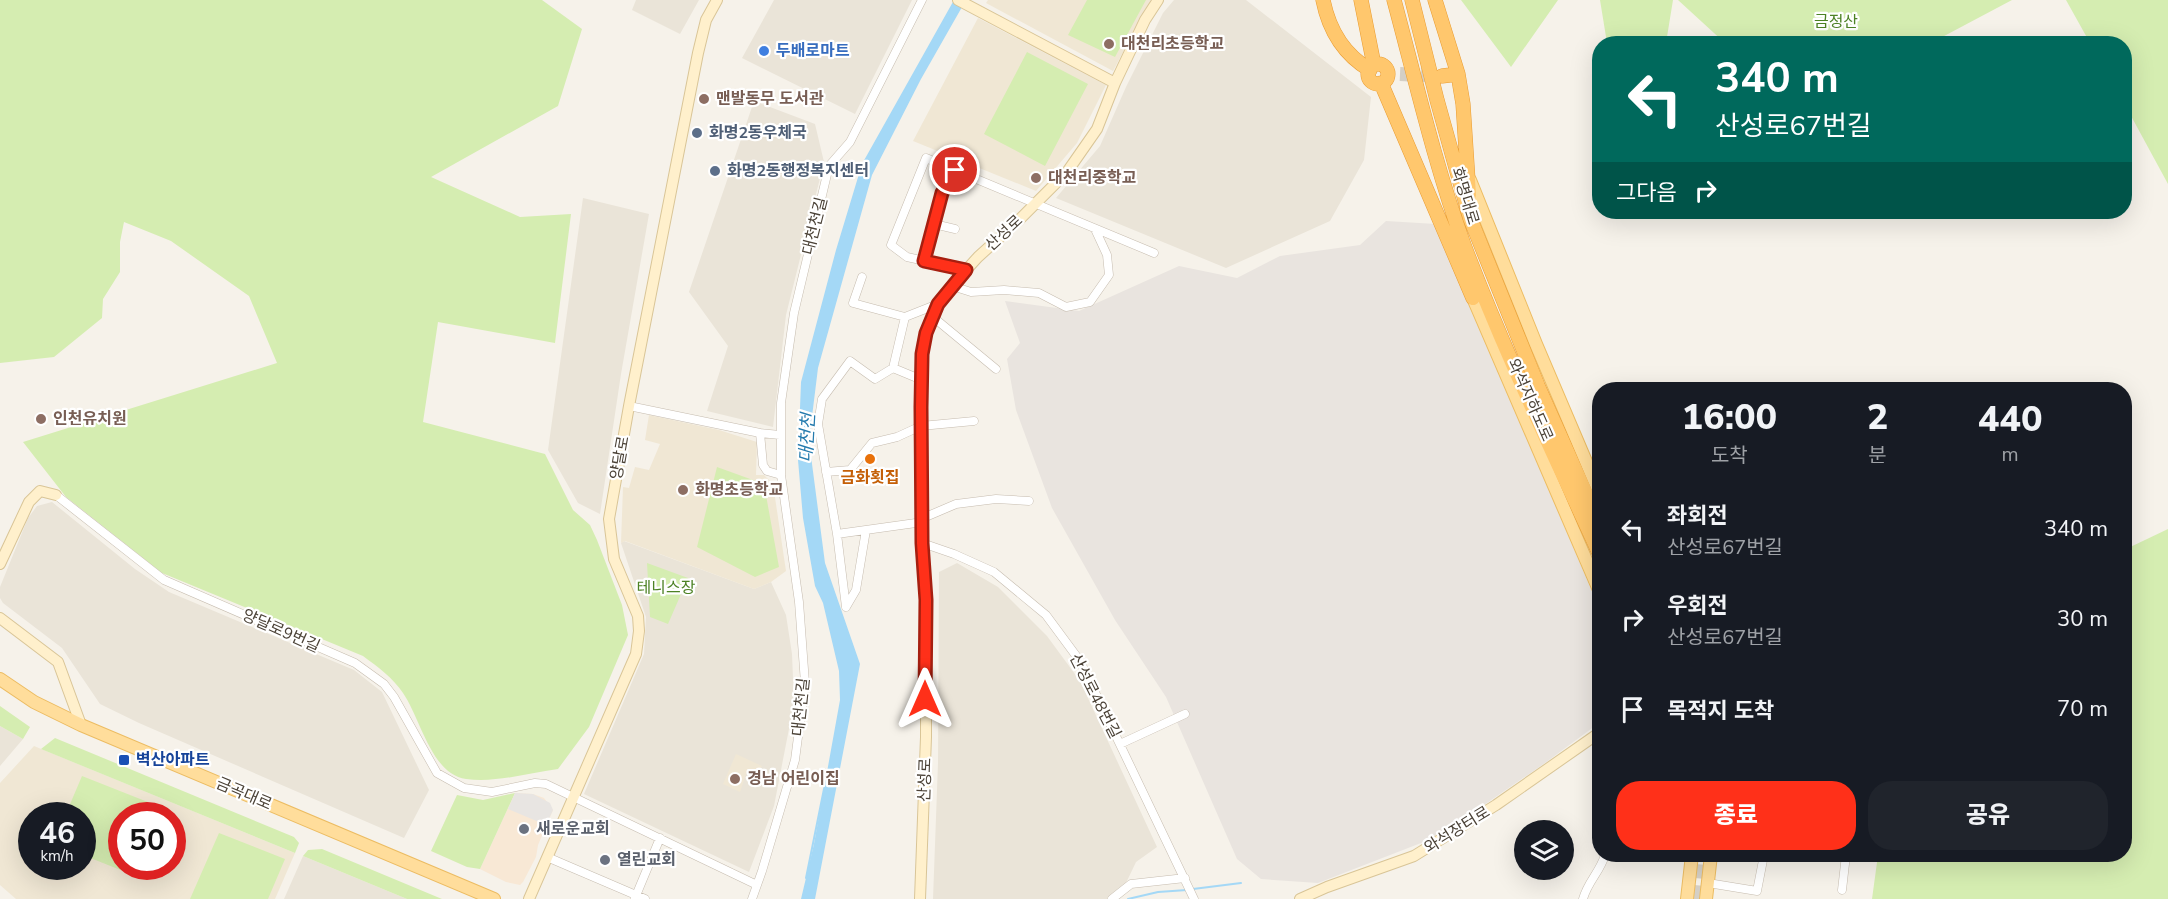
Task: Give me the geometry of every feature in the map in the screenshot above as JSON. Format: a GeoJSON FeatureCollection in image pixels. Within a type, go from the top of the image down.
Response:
{"type":"FeatureCollection","features":[{"type":"Feature","properties":{"kind":"highway"},"geometry":{"type":"LineString","coordinates":[[1323,0],[1327,20],[1340,45],[1352,56],[1372,68]]}},
{"type":"Feature","properties":{"kind":"highway"},"geometry":{"type":"LineString","coordinates":[[1361,0],[1372,68],[1369,76],[1372,82],[1390,77],[1473,298]]}},
{"type":"Feature","properties":{"kind":"highway","name":"화명대로"},"geometry":{"type":"LineString","coordinates":[[1394,0],[1437,164],[1465,245]]}},
{"type":"Feature","properties":{"kind":"highway","name":"화명대로"},"geometry":{"type":"LineString","coordinates":[[1412,0],[1470,218],[1538,386]]}},
{"type":"Feature","properties":{"kind":"highway"},"geometry":{"type":"LineString","coordinates":[[1435,0],[1458,74],[1463,104],[1470,218]]}},
{"type":"Feature","properties":{"kind":"highway"},"geometry":{"type":"LineString","coordinates":[[1352,56],[1366,50],[1368,37]]}},
{"type":"Feature","properties":{"kind":"highway"},"geometry":{"type":"LineString","coordinates":[[1442,76],[1458,74]]}},
{"type":"Feature","properties":{"kind":"highway"},"geometry":{"type":"LineString","coordinates":[[1465,245],[1473,298]]}},
{"type":"Feature","properties":{"kind":"highway","name":"와석지하도로"},"geometry":{"type":"LineString","coordinates":[[1465,245],[1522,383],[1592,538]]}},
{"type":"Feature","properties":{"kind":"highway","name":"와석지하도로"},"geometry":{"type":"LineString","coordinates":[[1538,386],[1592,507]]}},
{"type":"Feature","properties":{"kind":"main road","name":"양달로"},"geometry":{"type":"LineString","coordinates":[[529,899],[636,654],[638,616],[614,559],[609,519],[698,53],[706,20],[717,0]]}},
{"type":"Feature","properties":{"kind":"main road"},"geometry":{"type":"LineString","coordinates":[[958,0],[1115,83]]}},
{"type":"Feature","properties":{"kind":"main road","name":"산성로"},"geometry":{"type":"LineString","coordinates":[[920,899],[926,737],[926,600],[922,543],[921,426],[922,354],[926,333],[938,304],[952,286],[1066,172],[1096,129],[1145,20],[1158,0]]}},
{"type":"Feature","properties":{"kind":"main road","name":"화명대로"},"geometry":{"type":"LineString","coordinates":[[1468,175],[1592,476]]}},
{"type":"Feature","properties":{"kind":"main road"},"geometry":{"type":"LineString","coordinates":[[1473,298],[1592,574]]}},
{"type":"Feature","properties":{"kind":"main road","name":"양달로9번길"},"geometry":{"type":"LineString","coordinates":[[0,564],[29,502],[40,491],[56,495]]}},
{"type":"Feature","properties":{"kind":"main road"},"geometry":{"type":"LineString","coordinates":[[0,618],[58,662],[81,725]]}},
{"type":"Feature","properties":{"kind":"main road","name":"금곡대로"},"geometry":{"type":"LineString","coordinates":[[0,679],[34,702],[81,725],[494,899]]}},
{"type":"Feature","properties":{"kind":"main road"},"geometry":{"type":"LineString","coordinates":[[64,717],[73,701]]}},
{"type":"Feature","properties":{"kind":"main road","name":"와석장터로"},"geometry":{"type":"LineString","coordinates":[[1300,899],[1414,856],[1496,806],[1592,737]]}},
{"type":"Feature","properties":{"kind":"main road"},"geometry":{"type":"LineString","coordinates":[[1686,899],[1691,862]]}},
{"type":"Feature","properties":{"kind":"main road"},"geometry":{"type":"LineString","coordinates":[[1706,899],[1710,862]]}},
{"type":"Feature","properties":{"kind":"street","name":"대천천길"},"geometry":{"type":"LineString","coordinates":[[752,899],[795,760],[805,683],[799,602],[781,474],[781,403],[794,312],[830,166],[850,142],[922,0]]}},
{"type":"Feature","properties":{"kind":"street","name":"산성로"},"geometry":{"type":"LineString","coordinates":[[924,261],[908,257],[891,245],[926,158],[1154,253]]}},
{"type":"Feature","properties":{"kind":"street"},"geometry":{"type":"LineString","coordinates":[[955,170],[942,193],[924,261],[966,270]]}},
{"type":"Feature","properties":{"kind":"street"},"geometry":{"type":"LineString","coordinates":[[934,224],[955,229]]}},
{"type":"Feature","properties":{"kind":"street"},"geometry":{"type":"LineString","coordinates":[[952,286],[971,292],[1004,290],[1039,293],[1066,307],[1090,302],[1109,275],[1107,255],[1095,229]]}},
{"type":"Feature","properties":{"kind":"street"},"geometry":{"type":"LineString","coordinates":[[862,277],[853,303],[905,317],[938,304]]}},
{"type":"Feature","properties":{"kind":"street"},"geometry":{"type":"LineString","coordinates":[[866,530],[856,590],[846,607],[837,534],[818,424],[822,399],[850,362],[875,379],[893,368],[905,317]]}},
{"type":"Feature","properties":{"kind":"street"},"geometry":{"type":"LineString","coordinates":[[933,317],[996,369]]}},
{"type":"Feature","properties":{"kind":"street"},"geometry":{"type":"LineString","coordinates":[[893,368],[922,380]]}},
{"type":"Feature","properties":{"kind":"street"},"geometry":{"type":"LineString","coordinates":[[629,406],[760,433],[780,435]]}},
{"type":"Feature","properties":{"kind":"street"},"geometry":{"type":"LineString","coordinates":[[826,472],[850,470],[872,443],[897,437],[921,426],[974,421]]}},
{"type":"Feature","properties":{"kind":"street"},"geometry":{"type":"LineString","coordinates":[[760,433],[763,465],[767,471],[781,474]]}},
{"type":"Feature","properties":{"kind":"street","name":"양달로9번길"},"geometry":{"type":"LineString","coordinates":[[56,495],[164,580],[355,663],[371,674],[384,684],[394,698],[437,773],[452,783],[464,788],[492,792],[535,783],[546,784],[757,885]]}},
{"type":"Feature","properties":{"kind":"street"},"geometry":{"type":"LineString","coordinates":[[837,534],[922,520],[956,504],[996,499],[1029,501]]}},
{"type":"Feature","properties":{"kind":"street","name":"산성로48번길"},"geometry":{"type":"LineString","coordinates":[[922,543],[994,572],[1046,615],[1080,661],[1194,899]]}},
{"type":"Feature","properties":{"kind":"street"},"geometry":{"type":"LineString","coordinates":[[1120,744],[1185,714]]}},
{"type":"Feature","properties":{"kind":"street"},"geometry":{"type":"LineString","coordinates":[[636,897],[660,838]]}},
{"type":"Feature","properties":{"kind":"street"},"geometry":{"type":"LineString","coordinates":[[547,857],[645,899]]}},
{"type":"Feature","properties":{"kind":"street"},"geometry":{"type":"LineString","coordinates":[[1583,899],[1586,886],[1603,862]]}},
{"type":"Feature","properties":{"kind":"street"},"geometry":{"type":"LineString","coordinates":[[1708,883],[1756,891],[1762,862]]}},
{"type":"Feature","properties":{"kind":"street"},"geometry":{"type":"LineString","coordinates":[[1842,890],[1845,862]]}},
{"type":"Feature","properties":{"kind":"street"},"geometry":{"type":"LineString","coordinates":[[1112,899],[1131,884],[1185,878]]}},
{"type":"Feature","properties":{"kind":"shaded area"},"geometry":{"type":"Polygon","coordinates":[[[636,0],[699,0],[680,34],[632,10],[636,0]]]}},
{"type":"Feature","properties":{"kind":"shaded area"},"geometry":{"type":"Polygon","coordinates":[[[774,0],[912,0],[855,114],[742,58],[774,0]]]}},
{"type":"Feature","properties":{"kind":"shaded area","name":"대천리초등학교"},"geometry":{"type":"Polygon","coordinates":[[[988,0],[1151,0],[1113,71],[986,3],[988,0]]]}},
{"type":"Feature","properties":{"kind":"shaded area"},"geometry":{"type":"Polygon","coordinates":[[[1174,0],[1246,0],[1371,97],[1364,160],[1330,221],[1226,268],[1056,198],[1100,146],[1163,13],[1174,0]]]}},
{"type":"Feature","properties":{"kind":"shaded area","name":"대천리중학교"},"geometry":{"type":"Polygon","coordinates":[[[978,18],[1106,85],[1077,143],[1036,191],[913,141],[978,18]]]}},
{"type":"Feature","properties":{"kind":"shaded area"},"geometry":{"type":"Polygon","coordinates":[[[754,101],[815,124],[824,162],[786,315],[773,427],[707,411],[728,346],[689,292],[754,101]]]}},
{"type":"Feature","properties":{"kind":"shaded area"},"geometry":{"type":"Polygon","coordinates":[[[583,198],[649,214],[621,374],[600,514],[578,503],[548,450],[583,198]]]}},
{"type":"Feature","properties":{"kind":"shaded area"},"geometry":{"type":"Polygon","coordinates":[[[1386,221],[1436,224],[1592,592],[1592,728],[1439,836],[1318,883],[1261,879],[1237,859],[1166,697],[1115,620],[1052,508],[1016,410],[1007,359],[1020,343],[1005,301],[1079,311],[1179,266],[1237,278],[1280,256],[1360,245],[1386,221]]]}},
{"type":"Feature","properties":{"kind":"shaded area","name":"화명초등학교"},"geometry":{"type":"Polygon","coordinates":[[[649,415],[719,430],[757,442],[756,475],[764,475],[773,484],[786,571],[771,582],[754,589],[625,541],[621,543],[623,487],[629,488],[635,467],[649,470],[660,444],[645,440],[649,415]]]}},
{"type":"Feature","properties":{"kind":"shaded area"},"geometry":{"type":"Polygon","coordinates":[[[52,502],[135,569],[169,592],[354,670],[382,692],[429,790],[404,838],[100,704],[62,648],[3,603],[0,598],[0,587],[28,518],[37,506],[52,502]]]}},
{"type":"Feature","properties":{"kind":"shaded area"},"geometry":{"type":"Polygon","coordinates":[[[624,541],[754,589],[771,582],[786,615],[792,654],[794,703],[774,806],[749,872],[584,794],[644,654],[646,617],[621,543],[624,541]]]}},
{"type":"Feature","properties":{"kind":"shaded area"},"geometry":{"type":"Polygon","coordinates":[[[957,563],[998,587],[1047,636],[1080,681],[1157,847],[1136,862],[1126,883],[1108,899],[933,899],[938,763],[939,572],[957,563]]]}},
{"type":"Feature","properties":{"kind":"shaded area"},"geometry":{"type":"Polygon","coordinates":[[[0,726],[23,739],[0,766],[0,726]]]}},
{"type":"Feature","properties":{"kind":"shaded area"},"geometry":{"type":"Polygon","coordinates":[[[34,746],[171,802],[108,802],[108,880],[186,880],[186,808],[295,853],[275,899],[16,899],[0,885],[0,783],[34,746]]]}},
{"type":"Feature","properties":{"kind":"shaded area","name":"경남 어린이집"},"geometry":{"type":"Polygon","coordinates":[[[736,754],[762,766],[758,773],[747,771],[740,792],[723,784],[736,754]]]}},
{"type":"Feature","properties":{"kind":"shaded area"},"geometry":{"type":"Polygon","coordinates":[[[515,793],[533,794],[544,798],[553,810],[538,845],[536,857],[520,885],[506,882],[480,869],[515,793]]]}},
{"type":"Feature","properties":{"kind":"shaded area"},"geometry":{"type":"Polygon","coordinates":[[[515,793],[533,794],[550,803],[553,810],[546,825],[508,809],[515,793]]]}},
{"type":"Feature","properties":{"kind":"shaded area"},"geometry":{"type":"Polygon","coordinates":[[[303,856],[407,899],[284,899],[303,856]]]}},
{"type":"Feature","properties":{"kind":"green space"},"geometry":{"type":"Polygon","coordinates":[[[0,0],[542,0],[582,29],[558,106],[431,177],[520,217],[571,214],[555,343],[438,322],[423,422],[545,454],[573,510],[590,525],[597,540],[622,605],[628,635],[589,727],[558,769],[489,780],[466,779],[454,775],[435,756],[403,693],[374,664],[363,656],[162,573],[66,497],[23,442],[277,363],[249,296],[171,241],[124,222],[120,242],[120,272],[103,299],[102,318],[54,357],[0,363],[0,0]]]}},
{"type":"Feature","properties":{"kind":"green space"},"geometry":{"type":"Polygon","coordinates":[[[1087,0],[1146,0],[1115,57],[1068,35],[1087,0]]]}},
{"type":"Feature","properties":{"kind":"green space"},"geometry":{"type":"Polygon","coordinates":[[[1461,0],[1558,0],[1511,67],[1461,0]]]}},
{"type":"Feature","properties":{"kind":"green space"},"geometry":{"type":"Polygon","coordinates":[[[1600,0],[1673,0],[1667,36],[1606,36],[1600,0]]]}},
{"type":"Feature","properties":{"kind":"green space","name":"금정산"},"geometry":{"type":"Polygon","coordinates":[[[1678,0],[2012,0],[1944,36],[1717,36],[1678,0]]]}},
{"type":"Feature","properties":{"kind":"green space"},"geometry":{"type":"Polygon","coordinates":[[[2066,0],[2168,0],[2168,184],[2132,118],[2132,36],[2086,36],[2066,0]]]}},
{"type":"Feature","properties":{"kind":"green space"},"geometry":{"type":"Polygon","coordinates":[[[1027,52],[1088,84],[1045,166],[984,134],[1027,52]]]}},
{"type":"Feature","properties":{"kind":"green space"},"geometry":{"type":"Polygon","coordinates":[[[717,467],[764,484],[779,567],[755,577],[697,547],[717,467]]]}},
{"type":"Feature","properties":{"kind":"green space"},"geometry":{"type":"Polygon","coordinates":[[[2168,529],[2168,899],[1872,899],[1877,862],[2132,862],[2132,546],[2168,529]]]}},
{"type":"Feature","properties":{"kind":"green space","name":"테니스장"},"geometry":{"type":"Polygon","coordinates":[[[647,563],[688,578],[668,624],[650,617],[647,563]]]}},
{"type":"Feature","properties":{"kind":"green space"},"geometry":{"type":"Polygon","coordinates":[[[0,706],[30,727],[23,739],[0,726],[0,706]]]}},
{"type":"Feature","properties":{"kind":"green space"},"geometry":{"type":"Polygon","coordinates":[[[55,738],[294,837],[299,843],[295,853],[186,808],[186,802],[170,802],[41,749],[55,738]]]}},
{"type":"Feature","properties":{"kind":"green space"},"geometry":{"type":"Polygon","coordinates":[[[82,776],[148,802],[108,802],[108,865],[96,860],[96,802],[71,802],[82,776]]]}},
{"type":"Feature","properties":{"kind":"green space"},"geometry":{"type":"Polygon","coordinates":[[[515,793],[480,869],[467,867],[431,851],[457,795],[483,800],[515,793]]]}},
{"type":"Feature","properties":{"kind":"green space"},"geometry":{"type":"Polygon","coordinates":[[[219,833],[285,859],[268,899],[190,899],[219,833]]]}},
{"type":"Feature","properties":{"kind":"green space"},"geometry":{"type":"Polygon","coordinates":[[[322,849],[442,899],[407,899],[303,856],[308,850],[322,849]]]}},
{"type":"Feature","properties":{"kind":"water","name":"대천천"},"geometry":{"type":"Polygon","coordinates":[[[954,0],[966,0],[921,79],[872,175],[818,368],[809,441],[825,563],[860,664],[815,899],[801,899],[814,844],[840,700],[839,671],[823,603],[815,586],[803,518],[798,460],[801,382],[836,250],[862,164],[954,0]]]}},
{"type":"Feature","properties":{"kind":"waterway","name":"대천천"},"geometry":{"type":"LineString","coordinates":[[806,878],[825,784]]}},
{"type":"Feature","properties":{"kind":"waterway"},"geometry":{"type":"LineString","coordinates":[[1193,889],[1241,883]]}},
{"type":"Feature","properties":{"kind":"waterway"},"geometry":{"type":"LineString","coordinates":[[1128,899],[1158,892],[1187,890]]}},
{"type":"Feature","properties":{"kind":"tunnel"},"geometry":{"type":"LineString","coordinates":[[1400,74],[1442,76]]}},
{"type":"Feature","properties":{"kind":"tunnel"},"geometry":{"type":"LineString","coordinates":[[1694,899],[1697,862]]}},
{"type":"Feature","properties":{"kind":"place","name":"대천리초등학교"},"geometry":{"type":"Point","coordinates":[1109,44]}},
{"type":"Feature","properties":{"kind":"place","name":"두배로마트"},"geometry":{"type":"Point","coordinates":[764,51]}},
{"type":"Feature","properties":{"kind":"place","name":"맨발동무 도서관"},"geometry":{"type":"Point","coordinates":[704,99]}},
{"type":"Feature","properties":{"kind":"place","name":"화명2동우체국"},"geometry":{"type":"Point","coordinates":[697,133]}},
{"type":"Feature","properties":{"kind":"place","name":"화명2동행정복지센터"},"geometry":{"type":"Point","coordinates":[715,171]}},
{"type":"Feature","properties":{"kind":"place","name":"대천리중학교"},"geometry":{"type":"Point","coordinates":[1036,178]}},
{"type":"Feature","properties":{"kind":"place","name":"인천유치원"},"geometry":{"type":"Point","coordinates":[41,419]}},
{"type":"Feature","properties":{"kind":"place","name":"금화횟집"},"geometry":{"type":"Point","coordinates":[870,459]}},
{"type":"Feature","properties":{"kind":"place","name":"화명초등학교"},"geometry":{"type":"Point","coordinates":[683,490]}},
{"type":"Feature","properties":{"kind":"place","name":"벽산아파트"},"geometry":{"type":"Point","coordinates":[124,760]}},
{"type":"Feature","properties":{"kind":"place","name":"경남 어린이집"},"geometry":{"type":"Point","coordinates":[735,779]}},
{"type":"Feature","properties":{"kind":"place","name":"새로운교회"},"geometry":{"type":"Point","coordinates":[524,829]}},
{"type":"Feature","properties":{"kind":"place","name":"열린교회"},"geometry":{"type":"Point","coordinates":[605,860]}},
{"type":"Feature","properties":{"kind":"route"},"geometry":{"type":"LineString","coordinates":[[925,699],[926,600],[922,543],[922,354],[926,333],[938,304],[966,270],[924,261],[942,193],[955,170]]}}]}
